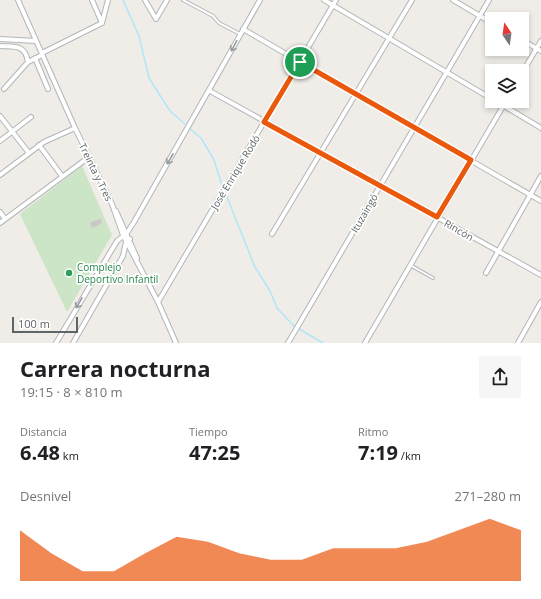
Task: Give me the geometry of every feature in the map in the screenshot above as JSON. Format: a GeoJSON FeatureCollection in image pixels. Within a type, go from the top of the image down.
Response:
{"type":"FeatureCollection","features":[{"type":"Feature","properties":{"kind":"street","name":"Treinta y Tres"},"geometry":{"type":"LineString","coordinates":[[18,0],[75,128],[176,343]]}},
{"type":"Feature","properties":{"kind":"street"},"geometry":{"type":"LineString","coordinates":[[92,0],[102,23]]}},
{"type":"Feature","properties":{"kind":"street"},"geometry":{"type":"LineString","coordinates":[[4,89],[28,62],[102,23],[108,0]]}},
{"type":"Feature","properties":{"kind":"street"},"geometry":{"type":"LineString","coordinates":[[145,0],[156,18],[167,0]]}},
{"type":"Feature","properties":{"kind":"street"},"geometry":{"type":"LineString","coordinates":[[56,343],[116,241],[125,234],[210,91],[260,0]]}},
{"type":"Feature","properties":{"kind":"street"},"geometry":{"type":"LineString","coordinates":[[324,0],[485,95]]}},
{"type":"Feature","properties":{"kind":"street","name":"José Enrique Rodó"},"geometry":{"type":"LineString","coordinates":[[158,302],[336,0]]}},
{"type":"Feature","properties":{"kind":"street"},"geometry":{"type":"LineString","coordinates":[[272,234],[412,0]]}},
{"type":"Feature","properties":{"kind":"street"},"geometry":{"type":"LineString","coordinates":[[453,0],[485,18]]}},
{"type":"Feature","properties":{"kind":"street","name":"Ituzaingó"},"geometry":{"type":"LineString","coordinates":[[288,343],[489,0]]}},
{"type":"Feature","properties":{"kind":"street"},"geometry":{"type":"LineString","coordinates":[[243,29],[541,201]]}},
{"type":"Feature","properties":{"kind":"street"},"geometry":{"type":"LineString","coordinates":[[0,39],[36,41]]}},
{"type":"Feature","properties":{"kind":"street"},"geometry":{"type":"LineString","coordinates":[[528,64],[539,49],[541,41]]}},
{"type":"Feature","properties":{"kind":"street"},"geometry":{"type":"LineString","coordinates":[[529,44],[539,49]]}},
{"type":"Feature","properties":{"kind":"street"},"geometry":{"type":"LineString","coordinates":[[0,46],[22,48],[28,62]]}},
{"type":"Feature","properties":{"kind":"street"},"geometry":{"type":"LineString","coordinates":[[35,58],[48,89]]}},
{"type":"Feature","properties":{"kind":"street","name":"Rincón"},"geometry":{"type":"LineString","coordinates":[[210,91],[541,275]]}},
{"type":"Feature","properties":{"kind":"street"},"geometry":{"type":"LineString","coordinates":[[365,343],[501,108]]}},
{"type":"Feature","properties":{"kind":"street"},"geometry":{"type":"LineString","coordinates":[[511,108],[541,128]]}},
{"type":"Feature","properties":{"kind":"street"},"geometry":{"type":"LineString","coordinates":[[0,116],[29,153]]}},
{"type":"Feature","properties":{"kind":"street"},"geometry":{"type":"LineString","coordinates":[[0,141],[31,117]]}},
{"type":"Feature","properties":{"kind":"street"},"geometry":{"type":"LineString","coordinates":[[0,175],[40,145],[75,128]]}},
{"type":"Feature","properties":{"kind":"street"},"geometry":{"type":"LineString","coordinates":[[40,145],[62,176]]}},
{"type":"Feature","properties":{"kind":"street"},"geometry":{"type":"LineString","coordinates":[[0,223],[89,157]]}},
{"type":"Feature","properties":{"kind":"street"},"geometry":{"type":"LineString","coordinates":[[486,273],[541,176]]}},
{"type":"Feature","properties":{"kind":"street"},"geometry":{"type":"LineString","coordinates":[[0,212],[5,219]]}},
{"type":"Feature","properties":{"kind":"street"},"geometry":{"type":"LineString","coordinates":[[73,343],[123,256],[128,241]]}},
{"type":"Feature","properties":{"kind":"street"},"geometry":{"type":"LineString","coordinates":[[518,343],[541,302]]}},
{"type":"Feature","properties":{"kind":"lane"},"geometry":{"type":"LineString","coordinates":[[183,0],[213,16],[219,23],[240,34]]}},
{"type":"Feature","properties":{"kind":"lane"},"geometry":{"type":"LineString","coordinates":[[410,265],[433,278]]}},
{"type":"Feature","properties":{"kind":"green space","name":"Complejo Deportivo Infantil"},"geometry":{"type":"Polygon","coordinates":[[[82,166],[112,235],[67,312],[20,214],[82,166]]]}},
{"type":"Feature","properties":{"kind":"building"},"geometry":{"type":"Polygon","coordinates":[[[100,219],[102,223],[92,228],[90,223],[100,219]]]}},
{"type":"Feature","properties":{"kind":"waterway"},"geometry":{"type":"LineString","coordinates":[[123,0],[139,36],[149,78],[170,111],[185,124]]}},
{"type":"Feature","properties":{"kind":"waterway"},"geometry":{"type":"LineString","coordinates":[[190,129],[201,138],[214,160],[222,185]]}},
{"type":"Feature","properties":{"kind":"waterway"},"geometry":{"type":"LineString","coordinates":[[225,192],[255,267],[270,291],[277,308],[294,326],[323,343]]}},
{"type":"Feature","properties":{"kind":"place","name":"Complejo Deportivo Infantil"},"geometry":{"type":"Point","coordinates":[69,273]}},
{"type":"Feature","properties":{"kind":"route"},"geometry":{"type":"LineString","coordinates":[[300,62],[471,160],[437,217],[264,122],[300,62]]}}]}
